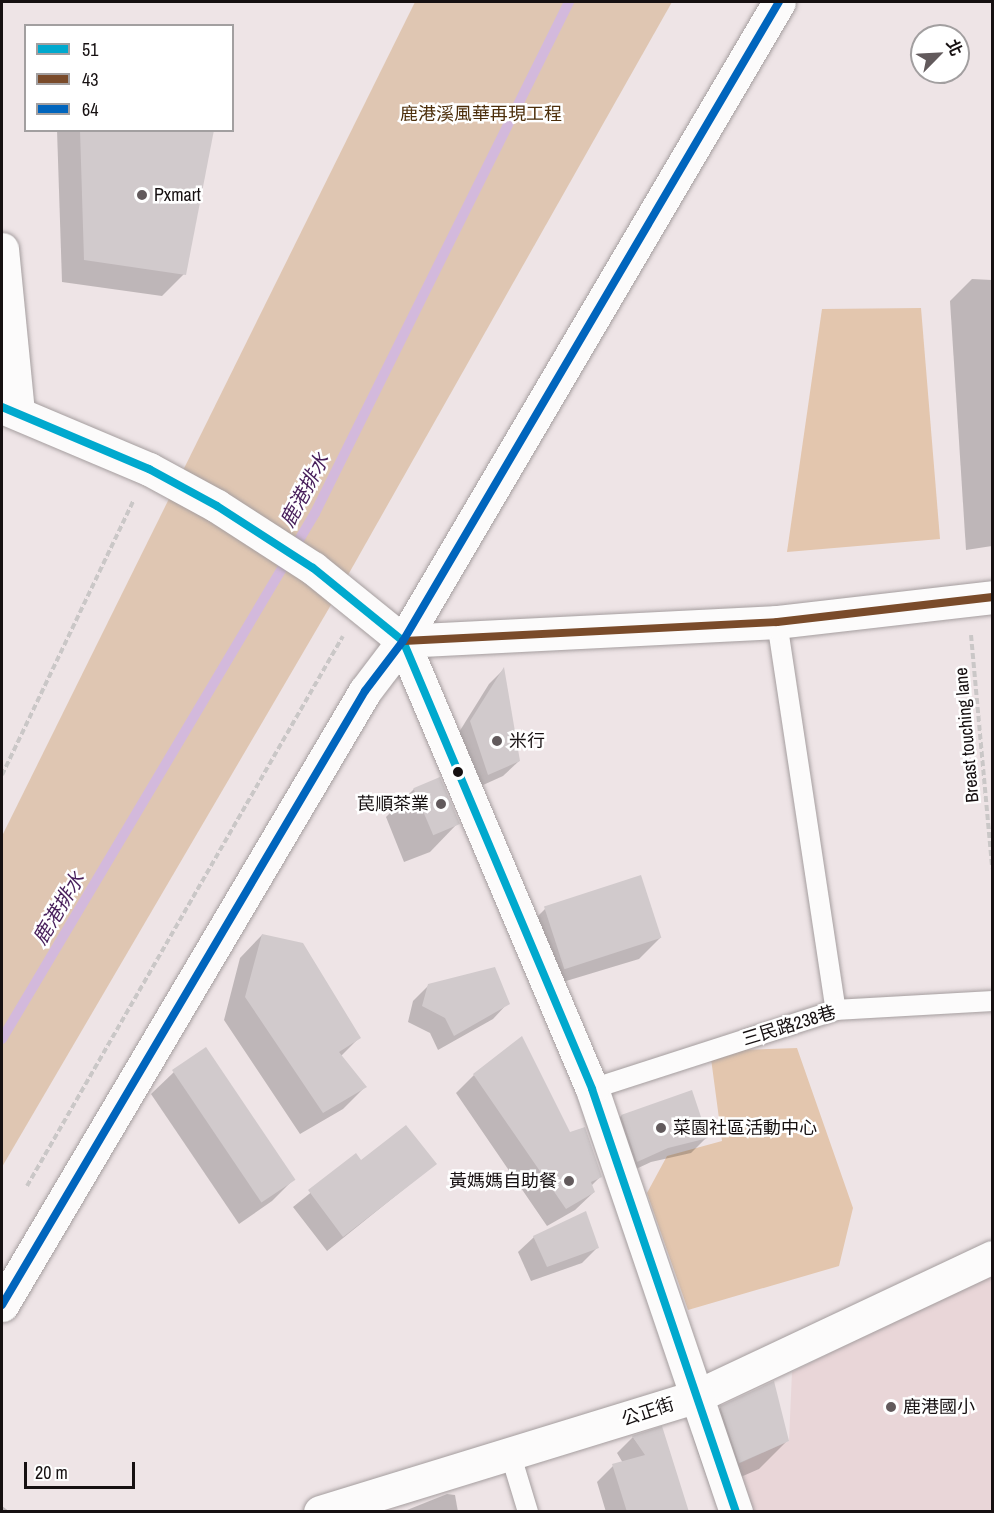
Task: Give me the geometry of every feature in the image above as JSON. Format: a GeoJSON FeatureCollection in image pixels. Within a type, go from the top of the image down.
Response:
{"type":"FeatureCollection","features":[{"type":"Feature","properties":{"kind":"street"},"geometry":{"type":"LineString","coordinates":[[2,1305],[365,691],[403,641],[779,2]]}},
{"type":"Feature","properties":{"kind":"street"},"geometry":{"type":"LineString","coordinates":[[2,249],[10,410],[149,469],[217,506],[313,568],[403,641],[592,1089],[736,1512]]}},
{"type":"Feature","properties":{"kind":"street"},"geometry":{"type":"LineString","coordinates":[[403,641],[777,622],[980,598]]}},
{"type":"Feature","properties":{"kind":"street","name":"公正街"},"geometry":{"type":"LineString","coordinates":[[320,1512],[511,1456],[697,1396],[993,1257]]}},
{"type":"Feature","properties":{"kind":"lane"},"geometry":{"type":"LineString","coordinates":[[777,622],[836,1010]]}},
{"type":"Feature","properties":{"kind":"lane","name":"三民路238巷"},"geometry":{"type":"LineString","coordinates":[[592,1089],[836,1010],[993,1001]]}},
{"type":"Feature","properties":{"kind":"lane"},"geometry":{"type":"LineString","coordinates":[[511,1456],[528,1512]]}},
{"type":"Feature","properties":{"kind":"path"},"geometry":{"type":"LineString","coordinates":[[2,775],[149,469]]}},
{"type":"Feature","properties":{"kind":"path","name":"Breast touching lane"},"geometry":{"type":"LineString","coordinates":[[980,598],[993,868]]}},
{"type":"Feature","properties":{"kind":"path"},"geometry":{"type":"LineString","coordinates":[[25,1190],[350,625]]}},
{"type":"Feature","properties":{"kind":"shaded area"},"geometry":{"type":"Polygon","coordinates":[[[921,308],[940,539],[787,552],[822,309],[921,308]]]}},
{"type":"Feature","properties":{"kind":"shaded area"},"geometry":{"type":"Polygon","coordinates":[[[797,1048],[853,1208],[839,1266],[688,1310],[647,1193],[667,1156],[722,1141],[710,1051],[797,1048]]]}},
{"type":"Feature","properties":{"kind":"shaded area","name":"鹿港國小"},"geometry":{"type":"Polygon","coordinates":[[[992,1272],[992,1511],[750,1511],[734,1466],[789,1441],[792,1372],[992,1272]]]}},
{"type":"Feature","properties":{"kind":"green space","name":"鹿港溪風華再現工程"},"geometry":{"type":"Polygon","coordinates":[[[415,2],[672,2],[335,598],[2,1167],[2,836],[415,2]]]}},
{"type":"Feature","properties":{"kind":"building","name":"Pxmart"},"geometry":{"type":"Polygon","coordinates":[[[80,132],[214,132],[186,275],[84,260],[80,132]]]}},
{"type":"Feature","properties":{"kind":"building","name":"米行"},"geometry":{"type":"Polygon","coordinates":[[[504,667],[520,761],[488,775],[470,721],[504,667]]]}},
{"type":"Feature","properties":{"kind":"building","name":"苠順茶業"},"geometry":{"type":"Polygon","coordinates":[[[440,777],[460,824],[433,835],[413,788],[440,777]]]}},
{"type":"Feature","properties":{"kind":"building"},"geometry":{"type":"Polygon","coordinates":[[[641,875],[661,938],[564,969],[544,907],[641,875]]]}},
{"type":"Feature","properties":{"kind":"building"},"geometry":{"type":"Polygon","coordinates":[[[262,934],[303,943],[361,1038],[339,1052],[367,1087],[323,1113],[245,997],[262,934]]]}},
{"type":"Feature","properties":{"kind":"building"},"geometry":{"type":"Polygon","coordinates":[[[495,967],[510,1004],[454,1036],[445,1018],[422,1006],[428,984],[495,967]]]}},
{"type":"Feature","properties":{"kind":"building"},"geometry":{"type":"Polygon","coordinates":[[[522,1036],[570,1132],[585,1127],[602,1177],[591,1182],[595,1192],[566,1209],[473,1074],[522,1036]]]}},
{"type":"Feature","properties":{"kind":"building"},"geometry":{"type":"Polygon","coordinates":[[[206,1047],[295,1180],[261,1203],[172,1070],[206,1047]]]}},
{"type":"Feature","properties":{"kind":"building","name":"菜園社區活動中心"},"geometry":{"type":"Polygon","coordinates":[[[692,1090],[708,1138],[668,1148],[637,1162],[621,1115],[692,1090]]]}},
{"type":"Feature","properties":{"kind":"building"},"geometry":{"type":"Polygon","coordinates":[[[406,1125],[437,1164],[343,1237],[308,1190],[356,1153],[361,1160],[406,1125]]]}},
{"type":"Feature","properties":{"kind":"building"},"geometry":{"type":"Polygon","coordinates":[[[586,1211],[599,1248],[547,1267],[533,1236],[586,1211]]]}},
{"type":"Feature","properties":{"kind":"building"},"geometry":{"type":"Polygon","coordinates":[[[774,1381],[789,1441],[739,1463],[720,1406],[774,1381]]]}},
{"type":"Feature","properties":{"kind":"building"},"geometry":{"type":"Polygon","coordinates":[[[662,1426],[689,1512],[627,1512],[612,1464],[645,1455],[632,1436],[662,1426]]]}},
{"type":"Feature","properties":{"kind":"waterway","name":"鹿港排水"},"geometry":{"type":"LineString","coordinates":[[2,1039],[315,513],[569,2]]}},
{"type":"Feature","properties":{"kind":"transit line","name":"64"},"geometry":{"type":"LineString","coordinates":[[2,1305],[365,691],[403,641],[779,2]]}},
{"type":"Feature","properties":{"kind":"transit line","name":"51"},"geometry":{"type":"LineString","coordinates":[[2,407],[149,469],[217,506],[313,568],[403,641],[592,1089],[736,1512]]}},
{"type":"Feature","properties":{"kind":"transit line","name":"43"},"geometry":{"type":"LineString","coordinates":[[403,641],[777,622],[992,597]]}},
{"type":"Feature","properties":{"kind":"place","name":"Pxmart"},"geometry":{"type":"Point","coordinates":[142,195]}},
{"type":"Feature","properties":{"kind":"place","name":"米行"},"geometry":{"type":"Point","coordinates":[497,741]}},
{"type":"Feature","properties":{"kind":"place","name":"苠順茶業"},"geometry":{"type":"Point","coordinates":[441,804]}},
{"type":"Feature","properties":{"kind":"place","name":"菜園社區活動中心"},"geometry":{"type":"Point","coordinates":[661,1128]}},
{"type":"Feature","properties":{"kind":"place","name":"黃媽媽自助餐"},"geometry":{"type":"Point","coordinates":[569,1181]}},
{"type":"Feature","properties":{"kind":"place","name":"鹿港國小"},"geometry":{"type":"Point","coordinates":[891,1407]}}]}
